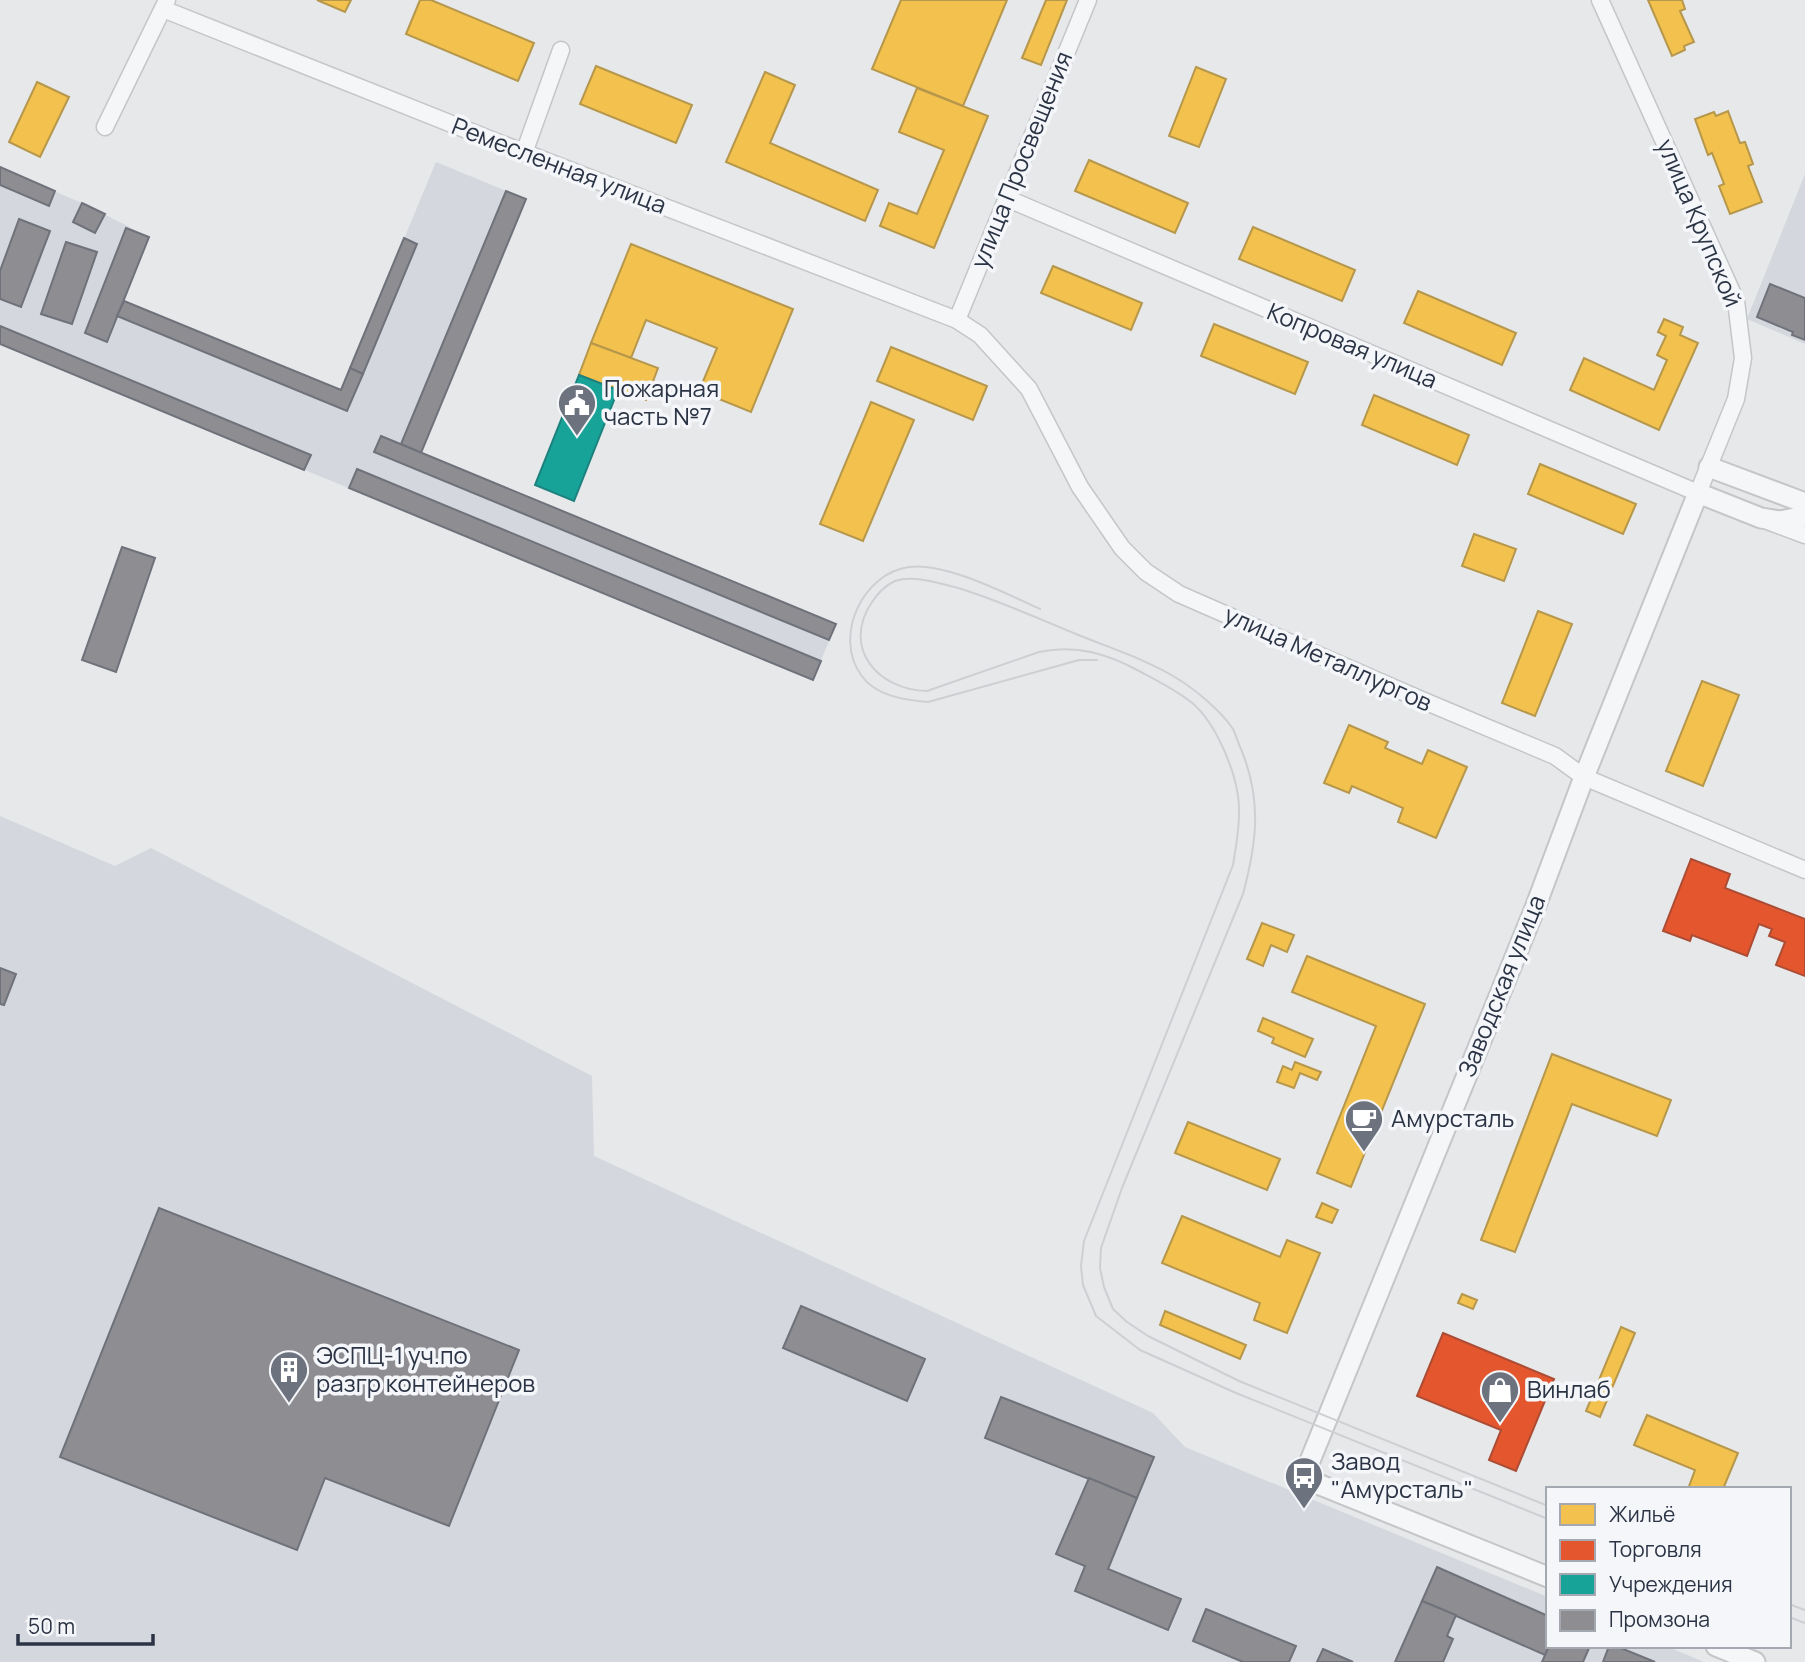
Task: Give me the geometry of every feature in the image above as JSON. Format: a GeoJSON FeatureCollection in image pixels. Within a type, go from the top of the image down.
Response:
{"type":"FeatureCollection","features":[{"type":"Feature","properties":{"kind":"street","name":"улица Просвещения"},"geometry":{"type":"LineString","coordinates":[[957,320],[1088,0]]}},
{"type":"Feature","properties":{"kind":"street","name":"улица Крупской"},"geometry":{"type":"LineString","coordinates":[[1600,0],[1736,300],[1743,358],[1736,399],[1698,493]]}},
{"type":"Feature","properties":{"kind":"street"},"geometry":{"type":"LineString","coordinates":[[105,127],[165,4]]}},
{"type":"Feature","properties":{"kind":"street","name":"Ремесленная улица"},"geometry":{"type":"LineString","coordinates":[[165,4],[524,153],[957,320]]}},
{"type":"Feature","properties":{"kind":"street"},"geometry":{"type":"LineString","coordinates":[[524,153],[561,50]]}},
{"type":"Feature","properties":{"kind":"street","name":"Копровая улица"},"geometry":{"type":"LineString","coordinates":[[1006,198],[1698,493]]}},
{"type":"Feature","properties":{"kind":"street","name":"улица Металлургов"},"geometry":{"type":"LineString","coordinates":[[957,320],[980,335],[1030,389],[1080,487],[1122,548],[1146,572],[1191,600],[1555,756],[1584,776],[1805,870]]}},
{"type":"Feature","properties":{"kind":"street"},"geometry":{"type":"LineString","coordinates":[[1709,467],[1801,499]]}},
{"type":"Feature","properties":{"kind":"street"},"geometry":{"type":"LineString","coordinates":[[1698,493],[1805,535]]}},
{"type":"Feature","properties":{"kind":"street","name":"Заводская улица"},"geometry":{"type":"LineString","coordinates":[[1546,1576],[1303,1478],[1535,908],[1584,776],[1698,493]]}},
{"type":"Feature","properties":{"kind":"street"},"geometry":{"type":"LineString","coordinates":[[1761,518],[1780,521],[1805,516]]}},
{"type":"Feature","properties":{"kind":"street"},"geometry":{"type":"LineString","coordinates":[[1721,1648],[1755,1662]]}},
{"type":"Feature","properties":{"kind":"shaded area"},"geometry":{"type":"Polygon","coordinates":[[[436,162],[526,199],[421,453],[836,624],[813,680],[0,344],[0,168],[82,203],[149,237],[124,301],[341,390],[436,162]]]}},
{"type":"Feature","properties":{"kind":"shaded area"},"geometry":{"type":"Polygon","coordinates":[[[1805,174],[1805,344],[1747,319],[1805,174]]]}},
{"type":"Feature","properties":{"kind":"shaded area"},"geometry":{"type":"Polygon","coordinates":[[[0,816],[115,866],[151,848],[592,1076],[594,1156],[1153,1413],[1185,1447],[1546,1596],[1546,1648],[1671,1648],[1704,1662],[0,1662],[0,816]]]}},
{"type":"Feature","properties":{"kind":"building: Жильё"},"geometry":{"type":"Polygon","coordinates":[[[317,0],[351,0],[345,12],[317,0]]]}},
{"type":"Feature","properties":{"kind":"building: Жильё"},"geometry":{"type":"Polygon","coordinates":[[[420,0],[431,0],[534,43],[518,81],[406,34],[420,0]]]}},
{"type":"Feature","properties":{"kind":"building: Жильё"},"geometry":{"type":"Polygon","coordinates":[[[901,0],[1007,0],[963,106],[872,69],[901,0]]]}},
{"type":"Feature","properties":{"kind":"building: Жильё"},"geometry":{"type":"Polygon","coordinates":[[[1046,0],[1067,0],[1041,65],[1022,58],[1046,0]]]}},
{"type":"Feature","properties":{"kind":"building: Жильё"},"geometry":{"type":"Polygon","coordinates":[[[1648,0],[1682,0],[1685,9],[1680,11],[1694,42],[1672,56],[1648,0]]]}},
{"type":"Feature","properties":{"kind":"building: Жильё"},"geometry":{"type":"Polygon","coordinates":[[[596,66],[692,105],[676,143],[580,104],[596,66]]]}},
{"type":"Feature","properties":{"kind":"building: Жильё"},"geometry":{"type":"Polygon","coordinates":[[[1196,67],[1226,79],[1199,147],[1169,136],[1196,67]]]}},
{"type":"Feature","properties":{"kind":"building: Жильё"},"geometry":{"type":"Polygon","coordinates":[[[765,72],[795,85],[770,143],[878,190],[865,221],[726,162],[765,72]]]}},
{"type":"Feature","properties":{"kind":"building: Жильё"},"geometry":{"type":"Polygon","coordinates":[[[37,82],[69,97],[40,157],[9,142],[37,82]]]}},
{"type":"Feature","properties":{"kind":"building: Жильё"},"geometry":{"type":"Polygon","coordinates":[[[917,88],[988,116],[934,248],[880,226],[889,203],[917,214],[944,150],[899,132],[917,88]]]}},
{"type":"Feature","properties":{"kind":"building: Жильё"},"geometry":{"type":"Polygon","coordinates":[[[1728,111],[1740,143],[1745,142],[1753,164],[1748,166],[1762,202],[1730,214],[1719,186],[1724,184],[1712,153],[1708,155],[1695,119],[1714,112],[1716,116],[1728,111]]]}},
{"type":"Feature","properties":{"kind":"building: Жильё"},"geometry":{"type":"Polygon","coordinates":[[[1089,160],[1188,203],[1175,233],[1075,191],[1089,160]]]}},
{"type":"Feature","properties":{"kind":"building: Жильё"},"geometry":{"type":"Polygon","coordinates":[[[1253,227],[1355,270],[1342,301],[1239,259],[1253,227]]]}},
{"type":"Feature","properties":{"kind":"building: Жильё"},"geometry":{"type":"Polygon","coordinates":[[[631,244],[793,309],[751,412],[699,391],[717,348],[646,320],[631,358],[591,343],[631,244]]]}},
{"type":"Feature","properties":{"kind":"building: Жильё"},"geometry":{"type":"Polygon","coordinates":[[[1053,266],[1142,303],[1131,330],[1041,293],[1053,266]]]}},
{"type":"Feature","properties":{"kind":"building: Жильё"},"geometry":{"type":"Polygon","coordinates":[[[1418,291],[1516,333],[1502,365],[1404,323],[1418,291]]]}},
{"type":"Feature","properties":{"kind":"building: Жильё"},"geometry":{"type":"Polygon","coordinates":[[[1664,319],[1683,327],[1680,335],[1698,343],[1659,430],[1570,390],[1584,358],[1654,390],[1667,360],[1657,355],[1666,336],[1658,332],[1664,319]]]}},
{"type":"Feature","properties":{"kind":"building: Жильё"},"geometry":{"type":"Polygon","coordinates":[[[1214,324],[1308,362],[1295,394],[1201,356],[1214,324]]]}},
{"type":"Feature","properties":{"kind":"building: Жильё"},"geometry":{"type":"Polygon","coordinates":[[[591,343],[658,368],[646,400],[579,375],[591,343]]]}},
{"type":"Feature","properties":{"kind":"building: Жильё"},"geometry":{"type":"Polygon","coordinates":[[[891,347],[987,386],[973,420],[877,381],[891,347]]]}},
{"type":"Feature","properties":{"kind":"building: Жильё"},"geometry":{"type":"Polygon","coordinates":[[[1374,395],[1469,435],[1457,465],[1362,425],[1374,395]]]}},
{"type":"Feature","properties":{"kind":"building: Жильё"},"geometry":{"type":"Polygon","coordinates":[[[871,402],[914,420],[863,541],[820,524],[871,402]]]}},
{"type":"Feature","properties":{"kind":"building: Жильё"},"geometry":{"type":"Polygon","coordinates":[[[1540,464],[1636,504],[1623,534],[1528,494],[1540,464]]]}},
{"type":"Feature","properties":{"kind":"building: Жильё"},"geometry":{"type":"Polygon","coordinates":[[[1474,534],[1516,549],[1504,581],[1462,566],[1474,534]]]}},
{"type":"Feature","properties":{"kind":"building: Жильё"},"geometry":{"type":"Polygon","coordinates":[[[1538,611],[1572,624],[1535,716],[1502,703],[1538,611]]]}},
{"type":"Feature","properties":{"kind":"building: Жильё"},"geometry":{"type":"Polygon","coordinates":[[[1702,681],[1739,695],[1703,786],[1666,771],[1702,681]]]}},
{"type":"Feature","properties":{"kind":"building: Жильё"},"geometry":{"type":"Polygon","coordinates":[[[1349,725],[1388,742],[1385,748],[1422,764],[1428,750],[1467,767],[1436,838],[1398,822],[1403,808],[1352,786],[1349,793],[1324,783],[1349,725]]]}},
{"type":"Feature","properties":{"kind":"building: Жильё"},"geometry":{"type":"Polygon","coordinates":[[[1262,923],[1294,935],[1287,952],[1271,945],[1263,966],[1247,959],[1262,923]]]}},
{"type":"Feature","properties":{"kind":"building: Жильё"},"geometry":{"type":"Polygon","coordinates":[[[1307,956],[1425,1004],[1351,1187],[1317,1173],[1376,1026],[1292,992],[1307,956]]]}},
{"type":"Feature","properties":{"kind":"building: Жильё"},"geometry":{"type":"Polygon","coordinates":[[[1263,1018],[1313,1039],[1305,1057],[1272,1043],[1274,1038],[1258,1031],[1263,1018]]]}},
{"type":"Feature","properties":{"kind":"building: Жильё"},"geometry":{"type":"Polygon","coordinates":[[[1552,1054],[1671,1100],[1657,1136],[1572,1104],[1515,1252],[1481,1240],[1552,1054]]]}},
{"type":"Feature","properties":{"kind":"building: Жильё"},"geometry":{"type":"Polygon","coordinates":[[[1295,1062],[1321,1072],[1317,1080],[1300,1073],[1294,1088],[1277,1082],[1283,1066],[1292,1070],[1295,1062]]]}},
{"type":"Feature","properties":{"kind":"building: Жильё"},"geometry":{"type":"Polygon","coordinates":[[[1188,1122],[1280,1159],[1267,1190],[1175,1153],[1188,1122]]]}},
{"type":"Feature","properties":{"kind":"building: Жильё"},"geometry":{"type":"Polygon","coordinates":[[[1322,1203],[1338,1210],[1332,1223],[1316,1217],[1322,1203]]]}},
{"type":"Feature","properties":{"kind":"building: Жильё"},"geometry":{"type":"Polygon","coordinates":[[[1182,1216],[1280,1257],[1287,1240],[1320,1253],[1287,1333],[1254,1320],[1260,1303],[1162,1263],[1182,1216]]]}},
{"type":"Feature","properties":{"kind":"building: Жильё"},"geometry":{"type":"Polygon","coordinates":[[[1462,1294],[1477,1300],[1473,1309],[1458,1303],[1462,1294]]]}},
{"type":"Feature","properties":{"kind":"building: Жильё"},"geometry":{"type":"Polygon","coordinates":[[[1165,1311],[1246,1345],[1240,1359],[1160,1325],[1165,1311]]]}},
{"type":"Feature","properties":{"kind":"building: Жильё"},"geometry":{"type":"Polygon","coordinates":[[[1621,1327],[1635,1333],[1600,1417],[1586,1411],[1621,1327]]]}},
{"type":"Feature","properties":{"kind":"building: Жильё"},"geometry":{"type":"Polygon","coordinates":[[[1647,1415],[1738,1453],[1724,1487],[1689,1487],[1695,1470],[1634,1445],[1647,1415]]]}},
{"type":"Feature","properties":{"kind":"building: Торговля"},"geometry":{"type":"Polygon","coordinates":[[[1691,859],[1730,874],[1725,888],[1805,919],[1805,976],[1776,965],[1785,942],[1769,936],[1772,929],[1759,924],[1747,956],[1692,935],[1690,941],[1663,931],[1691,859]]]}},
{"type":"Feature","properties":{"kind":"building: Торговля"},"geometry":{"type":"Polygon","coordinates":[[[1443,1333],[1554,1379],[1516,1471],[1489,1460],[1501,1430],[1417,1396],[1443,1333]]]}},
{"type":"Feature","properties":{"kind":"building: Учреждения","name":"Пожарная часть №7"},"geometry":{"type":"Polygon","coordinates":[[[579,375],[618,390],[574,501],[535,485],[579,375]]]}},
{"type":"Feature","properties":{"kind":"building: Промзона"},"geometry":{"type":"Polygon","coordinates":[[[0,167],[55,191],[49,206],[0,185],[0,167]]]}},
{"type":"Feature","properties":{"kind":"building: Промзона"},"geometry":{"type":"Polygon","coordinates":[[[506,191],[526,199],[421,453],[401,444],[506,191]]]}},
{"type":"Feature","properties":{"kind":"building: Промзона"},"geometry":{"type":"Polygon","coordinates":[[[82,203],[105,214],[95,233],[73,222],[82,203]]]}},
{"type":"Feature","properties":{"kind":"building: Промзона"},"geometry":{"type":"Polygon","coordinates":[[[19,219],[50,231],[21,307],[0,299],[0,271],[19,219]]]}},
{"type":"Feature","properties":{"kind":"building: Промзона"},"geometry":{"type":"Polygon","coordinates":[[[126,228],[149,237],[107,342],[85,333],[126,228]]]}},
{"type":"Feature","properties":{"kind":"building: Промзона"},"geometry":{"type":"Polygon","coordinates":[[[404,238],[417,244],[363,374],[350,368],[404,238]]]}},
{"type":"Feature","properties":{"kind":"building: Промзона"},"geometry":{"type":"Polygon","coordinates":[[[66,242],[97,252],[72,324],[41,314],[66,242]]]}},
{"type":"Feature","properties":{"kind":"building: Промзона"},"geometry":{"type":"Polygon","coordinates":[[[1770,284],[1805,298],[1805,340],[1757,317],[1770,284]]]}},
{"type":"Feature","properties":{"kind":"building: Промзона"},"geometry":{"type":"Polygon","coordinates":[[[124,301],[341,390],[350,368],[363,374],[347,411],[117,316],[124,301]]]}},
{"type":"Feature","properties":{"kind":"building: Промзона"},"geometry":{"type":"Polygon","coordinates":[[[0,326],[311,455],[304,470],[0,344],[0,326]]]}},
{"type":"Feature","properties":{"kind":"building: Промзона"},"geometry":{"type":"Polygon","coordinates":[[[381,436],[836,624],[829,640],[374,452],[381,436]]]}},
{"type":"Feature","properties":{"kind":"building: Промзона"},"geometry":{"type":"Polygon","coordinates":[[[357,469],[821,661],[813,680],[349,488],[357,469]]]}},
{"type":"Feature","properties":{"kind":"building: Промзона"},"geometry":{"type":"Polygon","coordinates":[[[122,547],[155,558],[116,672],[82,660],[122,547]]]}},
{"type":"Feature","properties":{"kind":"building: Промзона"},"geometry":{"type":"Polygon","coordinates":[[[0,968],[16,974],[4,1005],[0,1004],[0,968]]]}},
{"type":"Feature","properties":{"kind":"building: Промзона","name":"ЭСПЦ-1 уч.по разгр контейнеров"},"geometry":{"type":"Polygon","coordinates":[[[159,1208],[519,1350],[449,1526],[325,1478],[297,1550],[60,1457],[159,1208]]]}},
{"type":"Feature","properties":{"kind":"building: Промзона"},"geometry":{"type":"Polygon","coordinates":[[[801,1306],[925,1359],[907,1401],[783,1348],[801,1306]]]}},
{"type":"Feature","properties":{"kind":"building: Промзона"},"geometry":{"type":"Polygon","coordinates":[[[1001,1397],[1154,1457],[1137,1498],[985,1438],[1001,1397]]]}},
{"type":"Feature","properties":{"kind":"building: Промзона"},"geometry":{"type":"Polygon","coordinates":[[[1089,1478],[1137,1498],[1108,1569],[1181,1599],[1168,1630],[1075,1591],[1085,1566],[1056,1554],[1089,1478]]]}},
{"type":"Feature","properties":{"kind":"building: Промзона"},"geometry":{"type":"Polygon","coordinates":[[[1437,1567],[1546,1615],[1546,1648],[1548,1648],[1545,1655],[1422,1601],[1437,1567]]]}},
{"type":"Feature","properties":{"kind":"building: Промзона"},"geometry":{"type":"Polygon","coordinates":[[[1422,1601],[1456,1615],[1447,1636],[1453,1639],[1443,1662],[1395,1662],[1422,1601]]]}},
{"type":"Feature","properties":{"kind":"building: Промзона"},"geometry":{"type":"Polygon","coordinates":[[[1206,1609],[1296,1646],[1289,1662],[1243,1662],[1193,1641],[1206,1609]]]}},
{"type":"Feature","properties":{"kind":"building: Промзона"},"geometry":{"type":"Polygon","coordinates":[[[1548,1648],[1589,1648],[1583,1662],[1542,1662],[1548,1648]]]}},
{"type":"Feature","properties":{"kind":"building: Промзона"},"geometry":{"type":"Polygon","coordinates":[[[1608,1648],[1621,1648],[1655,1662],[1603,1662],[1608,1648]]]}},
{"type":"Feature","properties":{"kind":"building: Промзона"},"geometry":{"type":"Polygon","coordinates":[[[1323,1649],[1353,1662],[1317,1662],[1323,1649]]]}},
{"type":"Feature","properties":{"kind":"tram line"},"geometry":{"type":"LineString","coordinates":[[1040,609],[958,574],[940,569],[909,567],[878,581],[866,594],[852,625],[850,643],[853,659],[861,675],[874,688],[900,698],[928,702],[1079,660],[1097,660]]}},
{"type":"Feature","properties":{"kind":"tram line"},"geometry":{"type":"LineString","coordinates":[[1546,1505],[1239,1381],[1148,1336],[1113,1309],[1100,1268],[1101,1248],[1122,1188],[1243,894],[1252,857],[1255,821],[1255,804],[1248,768],[1233,729],[1222,716],[1193,689],[1154,666],[958,588],[910,579],[902,579],[888,585],[872,602],[863,619],[861,635],[863,650],[870,663],[880,675],[893,683],[909,689],[927,691],[1039,652],[1066,649],[1092,652],[1129,666],[1191,702],[1209,722],[1217,736],[1235,780],[1239,814],[1233,865],[1084,1241],[1081,1266],[1083,1285],[1096,1316],[1140,1350],[1236,1393],[1546,1518]]}},
{"type":"Feature","properties":{"kind":"tram line"},"geometry":{"type":"LineString","coordinates":[[1791,1605],[1805,1610]]}},
{"type":"Feature","properties":{"kind":"tram line"},"geometry":{"type":"LineString","coordinates":[[1791,1618],[1805,1623]]}},
{"type":"Feature","properties":{"kind":"place","name":"Пожарная часть №7"},"geometry":{"type":"Point","coordinates":[577,437]}},
{"type":"Feature","properties":{"kind":"place","name":"Амурсталь"},"geometry":{"type":"Point","coordinates":[1364,1153]}},
{"type":"Feature","properties":{"kind":"place","name":"ЭСПЦ-1 уч.по разгр контейнеров"},"geometry":{"type":"Point","coordinates":[289,1404]}},
{"type":"Feature","properties":{"kind":"place","name":"Винлаб"},"geometry":{"type":"Point","coordinates":[1500,1424]}},
{"type":"Feature","properties":{"kind":"place","name":"Завод \"Амурсталь\""},"geometry":{"type":"Point","coordinates":[1304,1510]}}]}
